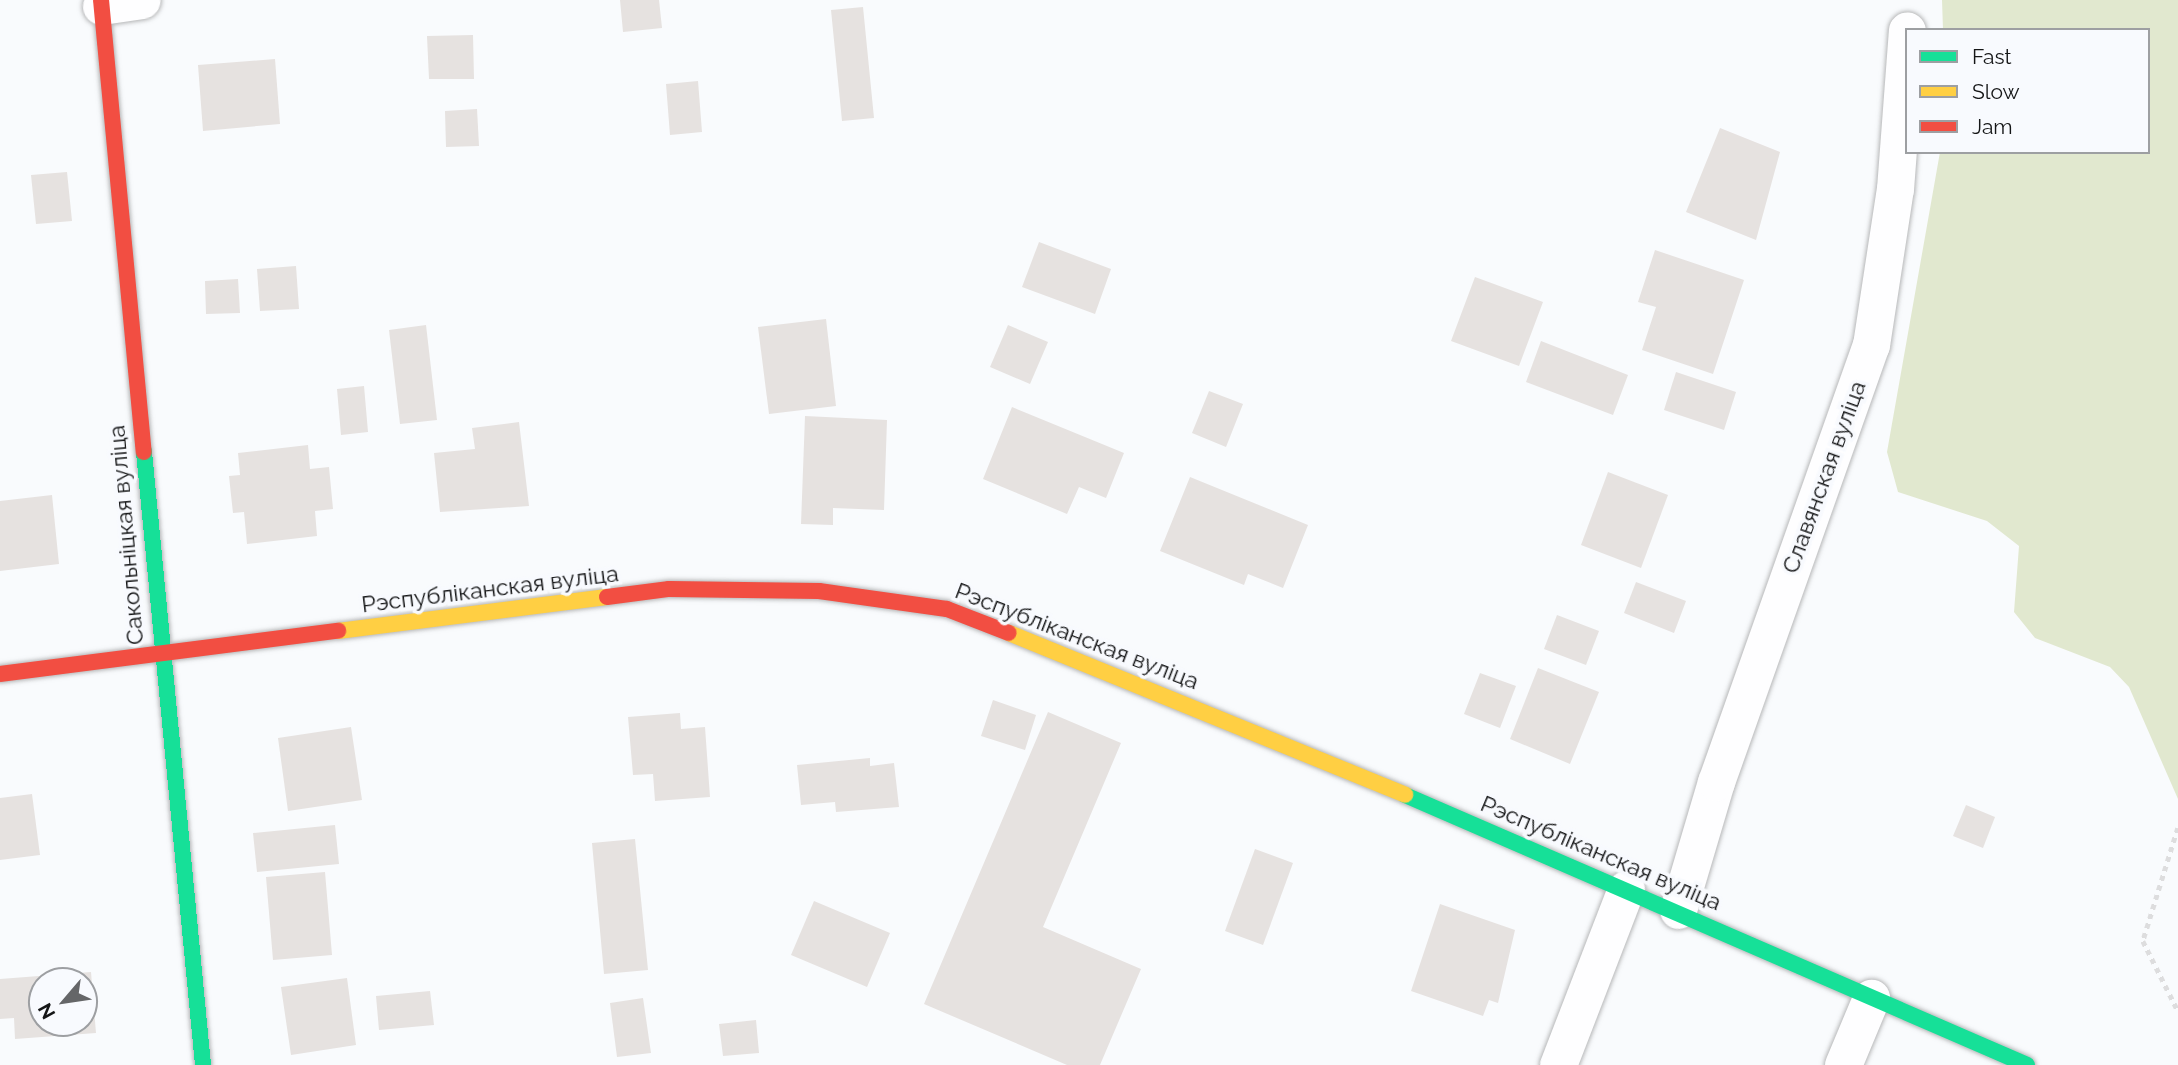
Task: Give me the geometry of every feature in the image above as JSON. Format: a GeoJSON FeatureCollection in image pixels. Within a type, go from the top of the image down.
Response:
{"type":"FeatureCollection","features":[{"type":"Feature","properties":{"kind":"street"},"geometry":{"type":"LineString","coordinates":[[101,3],[142,0]]}},
{"type":"Feature","properties":{"kind":"street","name":"Славянская вуліца"},"geometry":{"type":"LineString","coordinates":[[1907,28],[1908,0]]}},
{"type":"Feature","properties":{"kind":"street","name":"Сакольніцкая вуліца"},"geometry":{"type":"LineString","coordinates":[[101,3],[160,653],[203,1065]]}},
{"type":"Feature","properties":{"kind":"street","name":"Славянская вуліца"},"geometry":{"type":"LineString","coordinates":[[1678,910],[1716,782],[1871,345],[1895,189],[1905,56]]}},
{"type":"Feature","properties":{"kind":"street","name":"Рэспубліканская вуліца"},"geometry":{"type":"LineString","coordinates":[[0,674],[669,589],[819,591],[947,608],[1072,653],[1678,910],[1871,998],[2028,1065]]}},
{"type":"Feature","properties":{"kind":"street"},"geometry":{"type":"LineString","coordinates":[[1558,1065],[1626,888]]}},
{"type":"Feature","properties":{"kind":"street"},"geometry":{"type":"LineString","coordinates":[[1843,1065],[1871,998]]}},
{"type":"Feature","properties":{"kind":"path"},"geometry":{"type":"LineString","coordinates":[[2178,828],[2143,941],[2178,1011]]}},
{"type":"Feature","properties":{"kind":"green space"},"geometry":{"type":"Polygon","coordinates":[[[1942,0],[2178,0],[2178,799],[2129,687],[2110,667],[2035,638],[2014,612],[2019,546],[1987,521],[1898,492],[1887,452],[1940,154],[2150,154],[2150,28],[1943,28],[1942,0]]]}},
{"type":"Feature","properties":{"kind":"building"},"geometry":{"type":"Polygon","coordinates":[[[620,0],[659,0],[662,28],[623,32],[620,0]]]}},
{"type":"Feature","properties":{"kind":"building"},"geometry":{"type":"Polygon","coordinates":[[[863,7],[874,118],[842,121],[831,10],[863,7]]]}},
{"type":"Feature","properties":{"kind":"building"},"geometry":{"type":"Polygon","coordinates":[[[473,35],[474,79],[429,79],[427,36],[473,35]]]}},
{"type":"Feature","properties":{"kind":"building"},"geometry":{"type":"Polygon","coordinates":[[[275,59],[280,124],[203,131],[198,65],[275,59]]]}},
{"type":"Feature","properties":{"kind":"building"},"geometry":{"type":"Polygon","coordinates":[[[698,81],[702,132],[670,135],[666,84],[698,81]]]}},
{"type":"Feature","properties":{"kind":"building"},"geometry":{"type":"Polygon","coordinates":[[[477,109],[479,146],[446,147],[445,111],[477,109]]]}},
{"type":"Feature","properties":{"kind":"building"},"geometry":{"type":"Polygon","coordinates":[[[1720,128],[1780,152],[1756,240],[1686,212],[1720,128]]]}},
{"type":"Feature","properties":{"kind":"building"},"geometry":{"type":"Polygon","coordinates":[[[67,172],[72,221],[36,224],[31,175],[67,172]]]}},
{"type":"Feature","properties":{"kind":"building"},"geometry":{"type":"Polygon","coordinates":[[[1039,242],[1111,269],[1095,314],[1022,287],[1039,242]]]}},
{"type":"Feature","properties":{"kind":"building"},"geometry":{"type":"Polygon","coordinates":[[[1655,250],[1744,280],[1713,374],[1642,350],[1656,307],[1638,302],[1655,250]]]}},
{"type":"Feature","properties":{"kind":"building"},"geometry":{"type":"Polygon","coordinates":[[[296,266],[299,309],[260,311],[257,269],[296,266]]]}},
{"type":"Feature","properties":{"kind":"building"},"geometry":{"type":"Polygon","coordinates":[[[1475,277],[1543,302],[1519,366],[1451,341],[1475,277]]]}},
{"type":"Feature","properties":{"kind":"building"},"geometry":{"type":"Polygon","coordinates":[[[238,279],[240,313],[206,314],[205,281],[238,279]]]}},
{"type":"Feature","properties":{"kind":"building"},"geometry":{"type":"Polygon","coordinates":[[[826,319],[836,406],[769,414],[758,327],[826,319]]]}},
{"type":"Feature","properties":{"kind":"building"},"geometry":{"type":"Polygon","coordinates":[[[426,325],[437,420],[400,424],[389,330],[426,325]]]}},
{"type":"Feature","properties":{"kind":"building"},"geometry":{"type":"Polygon","coordinates":[[[1008,325],[1048,342],[1030,384],[990,367],[1008,325]]]}},
{"type":"Feature","properties":{"kind":"building"},"geometry":{"type":"Polygon","coordinates":[[[1541,341],[1628,375],[1613,415],[1526,382],[1541,341]]]}},
{"type":"Feature","properties":{"kind":"building"},"geometry":{"type":"Polygon","coordinates":[[[1676,372],[1736,392],[1724,430],[1664,410],[1676,372]]]}},
{"type":"Feature","properties":{"kind":"building"},"geometry":{"type":"Polygon","coordinates":[[[364,386],[368,432],[341,435],[337,389],[364,386]]]}},
{"type":"Feature","properties":{"kind":"building"},"geometry":{"type":"Polygon","coordinates":[[[1209,391],[1243,404],[1226,447],[1192,433],[1209,391]]]}},
{"type":"Feature","properties":{"kind":"building"},"geometry":{"type":"Polygon","coordinates":[[[1012,407],[1124,453],[1106,498],[1079,487],[1067,514],[983,479],[1012,407]]]}},
{"type":"Feature","properties":{"kind":"building"},"geometry":{"type":"Polygon","coordinates":[[[805,416],[887,420],[884,510],[833,508],[833,525],[801,524],[805,416]]]}},
{"type":"Feature","properties":{"kind":"building"},"geometry":{"type":"Polygon","coordinates":[[[519,422],[529,506],[440,512],[434,453],[475,449],[472,428],[519,422]]]}},
{"type":"Feature","properties":{"kind":"building"},"geometry":{"type":"Polygon","coordinates":[[[308,445],[310,469],[329,467],[333,509],[315,511],[317,536],[247,544],[244,512],[233,513],[229,476],[240,475],[238,453],[308,445]]]}},
{"type":"Feature","properties":{"kind":"building"},"geometry":{"type":"Polygon","coordinates":[[[1608,472],[1668,495],[1641,568],[1581,545],[1608,472]]]}},
{"type":"Feature","properties":{"kind":"building"},"geometry":{"type":"Polygon","coordinates":[[[1190,477],[1308,525],[1283,588],[1248,574],[1244,585],[1160,551],[1190,477]]]}},
{"type":"Feature","properties":{"kind":"building"},"geometry":{"type":"Polygon","coordinates":[[[52,495],[59,564],[0,571],[0,501],[52,495]]]}},
{"type":"Feature","properties":{"kind":"building"},"geometry":{"type":"Polygon","coordinates":[[[1636,582],[1686,601],[1674,633],[1624,613],[1636,582]]]}},
{"type":"Feature","properties":{"kind":"building"},"geometry":{"type":"Polygon","coordinates":[[[1557,615],[1599,631],[1586,665],[1544,649],[1557,615]]]}},
{"type":"Feature","properties":{"kind":"building"},"geometry":{"type":"Polygon","coordinates":[[[1538,668],[1599,692],[1570,764],[1510,739],[1538,668]]]}},
{"type":"Feature","properties":{"kind":"building"},"geometry":{"type":"Polygon","coordinates":[[[1480,673],[1516,686],[1500,728],[1464,714],[1480,673]]]}},
{"type":"Feature","properties":{"kind":"building"},"geometry":{"type":"Polygon","coordinates":[[[993,700],[1036,715],[1025,750],[981,736],[993,700]]]}},
{"type":"Feature","properties":{"kind":"building"},"geometry":{"type":"Polygon","coordinates":[[[1048,712],[1121,743],[1043,927],[1141,969],[1100,1065],[1067,1065],[924,1004],[1048,712]]]}},
{"type":"Feature","properties":{"kind":"building"},"geometry":{"type":"Polygon","coordinates":[[[680,713],[681,729],[705,727],[710,797],[655,801],[653,774],[633,775],[628,717],[680,713]]]}},
{"type":"Feature","properties":{"kind":"building"},"geometry":{"type":"Polygon","coordinates":[[[351,727],[362,800],[288,811],[278,738],[351,727]]]}},
{"type":"Feature","properties":{"kind":"building"},"geometry":{"type":"Polygon","coordinates":[[[870,758],[870,766],[894,763],[899,807],[836,812],[835,802],[801,805],[797,765],[870,758]]]}},
{"type":"Feature","properties":{"kind":"building"},"geometry":{"type":"Polygon","coordinates":[[[32,794],[40,855],[0,860],[0,798],[32,794]]]}},
{"type":"Feature","properties":{"kind":"building"},"geometry":{"type":"Polygon","coordinates":[[[1966,805],[1995,817],[1983,848],[1953,836],[1966,805]]]}},
{"type":"Feature","properties":{"kind":"building"},"geometry":{"type":"Polygon","coordinates":[[[335,825],[339,864],[257,872],[253,833],[335,825]]]}},
{"type":"Feature","properties":{"kind":"building"},"geometry":{"type":"Polygon","coordinates":[[[635,839],[648,970],[604,974],[592,843],[635,839]]]}},
{"type":"Feature","properties":{"kind":"building"},"geometry":{"type":"Polygon","coordinates":[[[1255,849],[1293,863],[1263,945],[1225,931],[1255,849]]]}},
{"type":"Feature","properties":{"kind":"building"},"geometry":{"type":"Polygon","coordinates":[[[325,872],[332,955],[273,960],[266,877],[325,872]]]}},
{"type":"Feature","properties":{"kind":"building"},"geometry":{"type":"Polygon","coordinates":[[[814,901],[890,933],[867,987],[791,955],[814,901]]]}},
{"type":"Feature","properties":{"kind":"building"},"geometry":{"type":"Polygon","coordinates":[[[1440,904],[1515,930],[1498,1003],[1489,1000],[1483,1016],[1411,991],[1440,904]]]}},
{"type":"Feature","properties":{"kind":"building"},"geometry":{"type":"Polygon","coordinates":[[[28,977],[28,1037],[42,1037],[15,1039],[14,1018],[0,1019],[0,979],[28,977]]]}},
{"type":"Feature","properties":{"kind":"building"},"geometry":{"type":"Polygon","coordinates":[[[347,978],[356,1045],[291,1055],[281,987],[347,978]]]}},
{"type":"Feature","properties":{"kind":"building"},"geometry":{"type":"Polygon","coordinates":[[[430,991],[434,1025],[379,1030],[376,996],[430,991]]]}},
{"type":"Feature","properties":{"kind":"building"},"geometry":{"type":"Polygon","coordinates":[[[643,998],[651,1053],[617,1057],[610,1003],[643,998]]]}},
{"type":"Feature","properties":{"kind":"building"},"geometry":{"type":"Polygon","coordinates":[[[756,1020],[759,1053],[723,1056],[719,1024],[756,1020]]]}},
{"type":"Feature","properties":{"kind":"traffic: fast"},"geometry":{"type":"LineString","coordinates":[[144,452],[203,1065]]}},
{"type":"Feature","properties":{"kind":"traffic: fast"},"geometry":{"type":"LineString","coordinates":[[1405,795],[2027,1065]]}},
{"type":"Feature","properties":{"kind":"traffic: slow"},"geometry":{"type":"LineString","coordinates":[[338,631],[607,597]]}},
{"type":"Feature","properties":{"kind":"traffic: slow"},"geometry":{"type":"LineString","coordinates":[[1009,633],[1405,795]]}},
{"type":"Feature","properties":{"kind":"traffic: jam"},"geometry":{"type":"LineString","coordinates":[[101,0],[144,452]]}},
{"type":"Feature","properties":{"kind":"traffic: jam"},"geometry":{"type":"LineString","coordinates":[[607,597],[669,589],[819,591],[947,609],[1009,633]]}},
{"type":"Feature","properties":{"kind":"traffic: jam"},"geometry":{"type":"LineString","coordinates":[[0,674],[338,631]]}}]}
